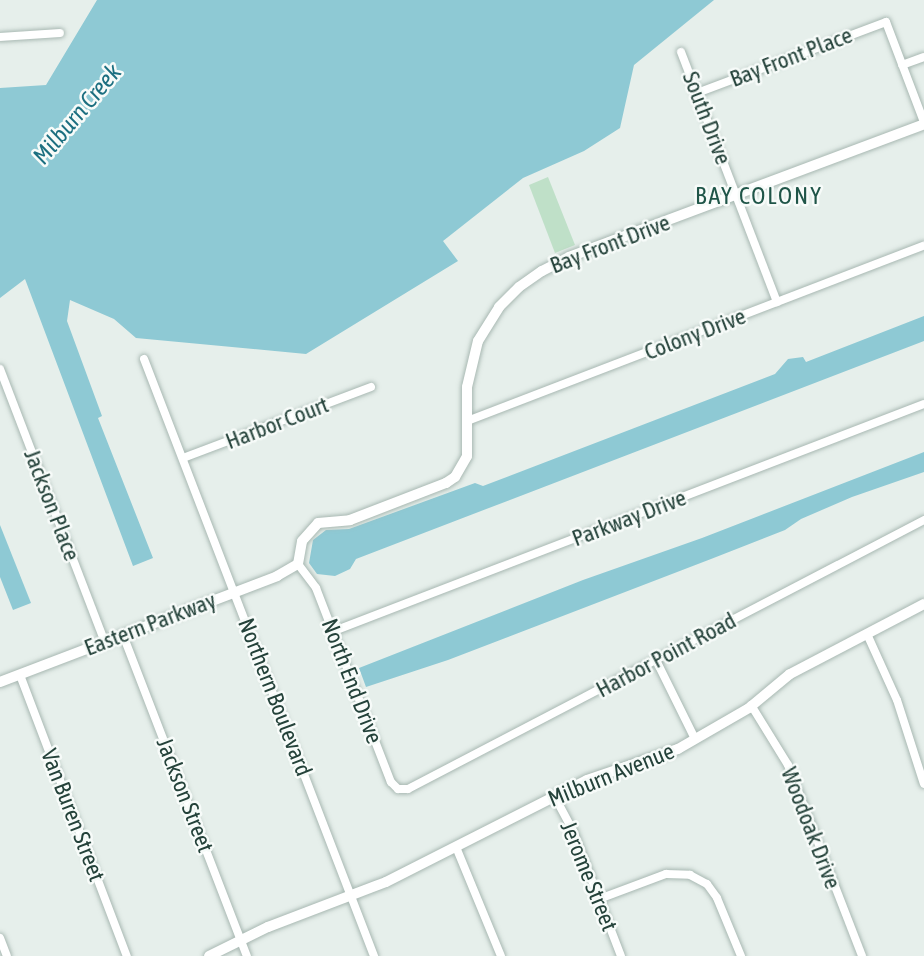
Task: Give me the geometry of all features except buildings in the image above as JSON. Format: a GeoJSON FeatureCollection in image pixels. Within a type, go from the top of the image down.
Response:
{"type":"FeatureCollection","features":[{"type":"Feature","properties":{"kind":"main road","name":"Milburn Avenue"},"geometry":{"type":"LineString","coordinates":[[209,956],[240,940],[386,882],[587,780],[656,758],[695,739],[751,705],[790,674],[924,604]]}},
{"type":"Feature","properties":{"kind":"street","name":"Bay Front Place"},"geometry":{"type":"LineString","coordinates":[[697,93],[886,22],[902,65]]}},
{"type":"Feature","properties":{"kind":"street"},"geometry":{"type":"LineString","coordinates":[[0,37],[61,33]]}},
{"type":"Feature","properties":{"kind":"street","name":"South Drive"},"geometry":{"type":"LineString","coordinates":[[681,52],[777,302]]}},
{"type":"Feature","properties":{"kind":"street"},"geometry":{"type":"LineString","coordinates":[[924,57],[902,65],[924,123]]}},
{"type":"Feature","properties":{"kind":"street","name":"Bay Front Drive"},"geometry":{"type":"LineString","coordinates":[[299,565],[302,541],[318,523],[350,520],[446,483],[455,477],[467,456],[467,387],[478,341],[499,307],[519,286],[569,257],[737,196],[924,123]]}},
{"type":"Feature","properties":{"kind":"street","name":"Colony Drive"},"geometry":{"type":"LineString","coordinates":[[467,421],[924,246]]}},
{"type":"Feature","properties":{"kind":"street","name":"Northern Boulevard"},"geometry":{"type":"LineString","coordinates":[[145,359],[374,956]]}},
{"type":"Feature","properties":{"kind":"street","name":"Jackson Place"},"geometry":{"type":"LineString","coordinates":[[0,369],[104,642]]}},
{"type":"Feature","properties":{"kind":"street","name":"Harbor Court"},"geometry":{"type":"LineString","coordinates":[[183,458],[371,387]]}},
{"type":"Feature","properties":{"kind":"street","name":"Parkway Drive"},"geometry":{"type":"LineString","coordinates":[[334,631],[924,404]]}},
{"type":"Feature","properties":{"kind":"street","name":"Harbor Point Road"},"geometry":{"type":"LineString","coordinates":[[408,789],[924,520]]}},
{"type":"Feature","properties":{"kind":"street","name":"Eastern Parkway"},"geometry":{"type":"LineString","coordinates":[[0,682],[299,565]]}},
{"type":"Feature","properties":{"kind":"street","name":"North End Drive"},"geometry":{"type":"LineString","coordinates":[[299,565],[316,588],[391,782],[398,789],[408,789]]}},
{"type":"Feature","properties":{"kind":"street"},"geometry":{"type":"LineString","coordinates":[[866,634],[897,701],[924,784]]}},
{"type":"Feature","properties":{"kind":"street","name":"Jackson Street"},"geometry":{"type":"LineString","coordinates":[[123,635],[247,956]]}},
{"type":"Feature","properties":{"kind":"street"},"geometry":{"type":"LineString","coordinates":[[656,660],[695,739]]}},
{"type":"Feature","properties":{"kind":"street","name":"Van Buren Street"},"geometry":{"type":"LineString","coordinates":[[20,674],[127,956]]}},
{"type":"Feature","properties":{"kind":"street","name":"Woodoak Drive"},"geometry":{"type":"LineString","coordinates":[[751,705],[788,765],[862,956]]}},
{"type":"Feature","properties":{"kind":"street","name":"Jerome Street"},"geometry":{"type":"LineString","coordinates":[[555,797],[572,831],[621,956]]}},
{"type":"Feature","properties":{"kind":"street"},"geometry":{"type":"LineString","coordinates":[[456,847],[501,956]]}},
{"type":"Feature","properties":{"kind":"street"},"geometry":{"type":"LineString","coordinates":[[599,899],[666,874],[690,875],[707,884],[717,898],[741,956]]}},
{"type":"Feature","properties":{"kind":"street"},"geometry":{"type":"LineString","coordinates":[[0,938],[7,956]]}},
{"type":"Feature","properties":{"kind":"green space"},"geometry":{"type":"Polygon","coordinates":[[[548,177],[575,245],[555,253],[529,185],[548,177]]]}},
{"type":"Feature","properties":{"kind":"water","name":"Milburn Creek"},"geometry":{"type":"Polygon","coordinates":[[[97,0],[714,0],[634,65],[620,128],[584,151],[523,178],[443,241],[458,261],[306,354],[136,338],[114,319],[70,300],[67,321],[102,416],[98,418],[153,558],[133,566],[25,279],[0,298],[0,88],[46,85],[97,0]]]}},
{"type":"Feature","properties":{"kind":"water"},"geometry":{"type":"Polygon","coordinates":[[[924,316],[924,341],[356,559],[350,569],[335,576],[317,574],[309,563],[313,540],[326,530],[349,529],[475,483],[483,486],[775,374],[788,359],[803,357],[806,362],[924,316]]]}},
{"type":"Feature","properties":{"kind":"water"},"geometry":{"type":"Polygon","coordinates":[[[924,452],[924,472],[852,497],[801,519],[785,530],[711,559],[448,660],[366,687],[359,668],[583,580],[702,538],[924,452]]]}},
{"type":"Feature","properties":{"kind":"water"},"geometry":{"type":"Polygon","coordinates":[[[0,525],[31,603],[13,610],[0,577],[0,525]]]}},
{"type":"Feature","properties":{"kind":"district","name":"BAY COLONY"},"geometry":{"type":"Point","coordinates":[759,196]}}]}
